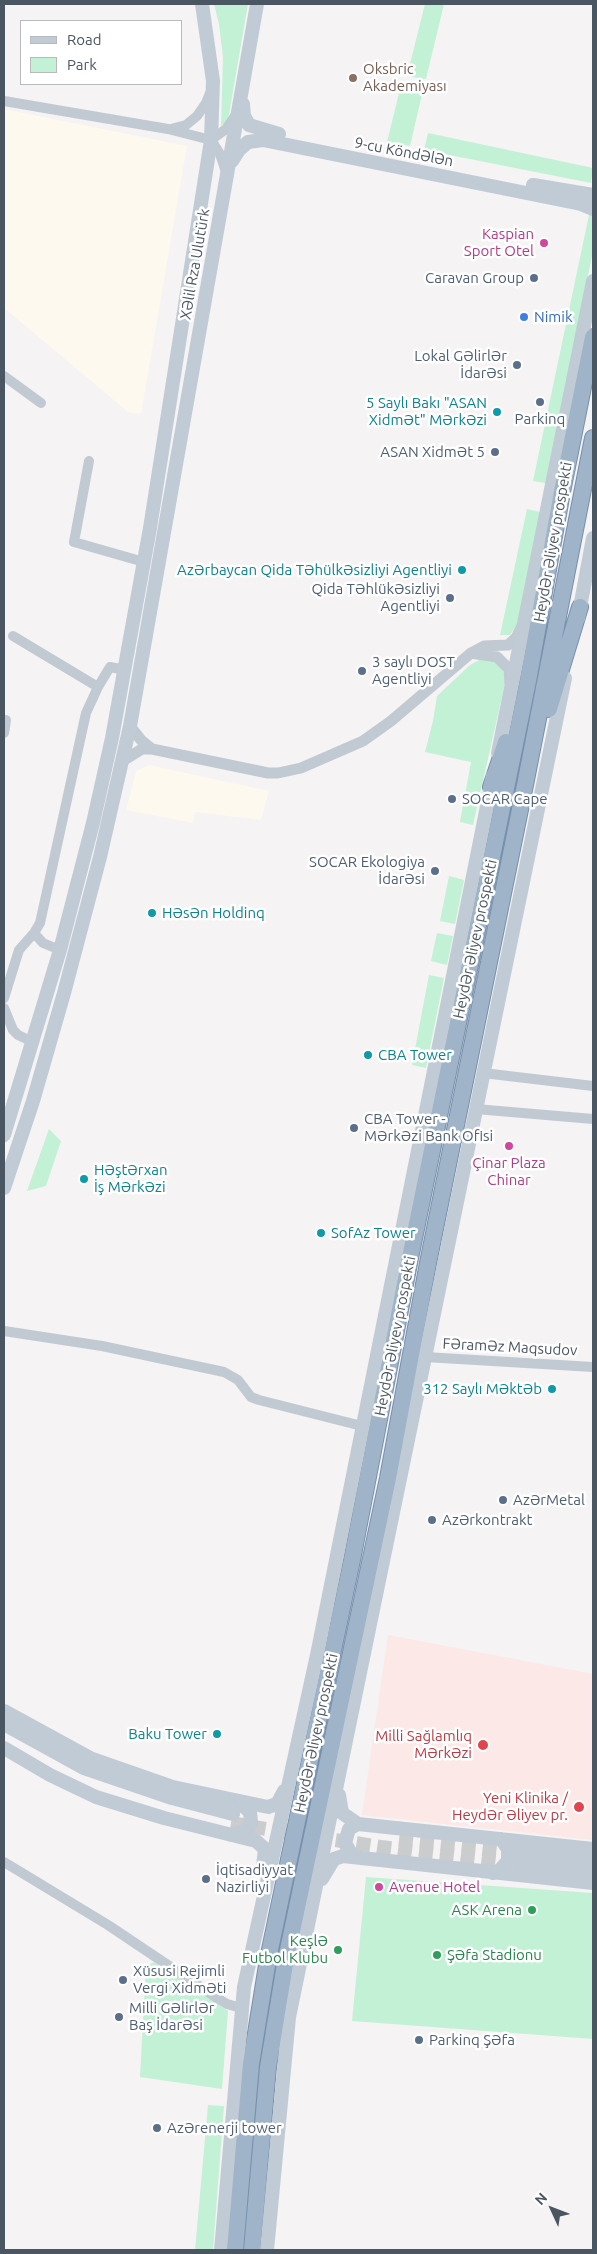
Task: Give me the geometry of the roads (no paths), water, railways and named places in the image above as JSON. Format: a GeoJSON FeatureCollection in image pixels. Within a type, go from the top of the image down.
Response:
{"type":"FeatureCollection","features":[{"type":"Feature","properties":{"kind":"highway","name":"Heydər Əliyev prospekti"},"geometry":{"type":"LineString","coordinates":[[235,2250],[251,2064],[263,1988],[352,1560],[410,1258],[528,681],[562,492],[593,337]]}},
{"type":"Feature","properties":{"kind":"highway","name":"Heydər Əliyev prospekti"},"geometry":{"type":"LineString","coordinates":[[252,2250],[268,2067],[285,1964],[388,1478],[428,1263],[593,438]]}},
{"type":"Feature","properties":{"kind":"highway"},"geometry":{"type":"LineString","coordinates":[[525,785],[580,608]]}},
{"type":"Feature","properties":{"kind":"highway"},"geometry":{"type":"LineString","coordinates":[[491,787],[528,681]]}},
{"type":"Feature","properties":{"kind":"main road"},"geometry":{"type":"LineString","coordinates":[[202,4],[213,81],[211,140]]}},
{"type":"Feature","properties":{"kind":"main road","name":"Xəlil Rza Ulutürk"},"geometry":{"type":"LineString","coordinates":[[157,529],[243,91],[257,4]]}},
{"type":"Feature","properties":{"kind":"main road","name":"9-cu Köndələn"},"geometry":{"type":"LineString","coordinates":[[243,91],[246,121],[254,128],[263,131],[432,166],[582,195],[593,195]]}},
{"type":"Feature","properties":{"kind":"main road","name":"Xəlil Rza Ulutürk"},"geometry":{"type":"LineString","coordinates":[[157,529],[211,140]]}},
{"type":"Feature","properties":{"kind":"main road","name":"9-cu Köndələn"},"geometry":{"type":"LineString","coordinates":[[226,176],[239,150],[252,140],[263,140],[580,204],[593,209]]}},
{"type":"Feature","properties":{"kind":"main road"},"geometry":{"type":"LineString","coordinates":[[244,1987],[317,1654],[593,281]]}},
{"type":"Feature","properties":{"kind":"main road"},"geometry":{"type":"LineString","coordinates":[[4,1135],[60,950],[93,823],[125,670],[144,562],[157,529]]}},
{"type":"Feature","properties":{"kind":"main road"},"geometry":{"type":"LineString","coordinates":[[4,1188],[64,993],[107,826],[130,726],[157,529]]}},
{"type":"Feature","properties":{"kind":"main road"},"geometry":{"type":"LineString","coordinates":[[267,2250],[289,2017],[593,538]]}},
{"type":"Feature","properties":{"kind":"main road"},"geometry":{"type":"LineString","coordinates":[[93,823],[107,826]]}},
{"type":"Feature","properties":{"kind":"main road"},"geometry":{"type":"LineString","coordinates":[[4,1711],[64,1746],[99,1762],[173,1787],[233,1819],[256,1842],[262,1845],[265,1852],[241,2008],[220,2250]]}},
{"type":"Feature","properties":{"kind":"main road"},"geometry":{"type":"LineString","coordinates":[[4,1724],[84,1768],[233,1819]]}},
{"type":"Feature","properties":{"kind":"main road"},"geometry":{"type":"LineString","coordinates":[[4,1734],[56,1763],[100,1784],[171,1807],[233,1819]]}},
{"type":"Feature","properties":{"kind":"main road"},"geometry":{"type":"LineString","coordinates":[[4,1748],[50,1775],[96,1797],[233,1819],[274,1806],[280,1800],[289,1779]]}},
{"type":"Feature","properties":{"kind":"main road"},"geometry":{"type":"LineString","coordinates":[[338,1784],[342,1813],[358,1824],[593,1849]]}},
{"type":"Feature","properties":{"kind":"main road"},"geometry":{"type":"LineString","coordinates":[[358,1824],[349,1829],[345,1843],[350,1852],[358,1857]]}},
{"type":"Feature","properties":{"kind":"main road"},"geometry":{"type":"LineString","coordinates":[[493,1873],[500,1870],[508,1861],[508,1848],[501,1840]]}},
{"type":"Feature","properties":{"kind":"main road"},"geometry":{"type":"LineString","coordinates":[[315,1893],[326,1869],[339,1856],[593,1883]]}},
{"type":"Feature","properties":{"kind":"main road"},"geometry":{"type":"LineString","coordinates":[[593,1861],[520,1858],[593,1871]]}},
{"type":"Feature","properties":{"kind":"street"},"geometry":{"type":"LineString","coordinates":[[193,136],[186,129],[206,103],[213,81]]}},
{"type":"Feature","properties":{"kind":"street"},"geometry":{"type":"LineString","coordinates":[[211,140],[230,124],[243,91]]}},
{"type":"Feature","properties":{"kind":"street"},"geometry":{"type":"LineString","coordinates":[[4,101],[168,129],[211,140],[223,161],[226,176]]}},
{"type":"Feature","properties":{"kind":"street"},"geometry":{"type":"LineString","coordinates":[[168,129],[190,122]]}},
{"type":"Feature","properties":{"kind":"street"},"geometry":{"type":"LineString","coordinates":[[4,376],[41,404]]}},
{"type":"Feature","properties":{"kind":"street"},"geometry":{"type":"LineString","coordinates":[[89,461],[74,542],[144,562]]}},
{"type":"Feature","properties":{"kind":"street"},"geometry":{"type":"LineString","coordinates":[[121,762],[142,749],[152,749],[249,770],[278,774],[289,772],[328,758],[363,741],[391,721],[470,653],[484,646],[503,646],[512,642],[519,633],[526,617]]}},
{"type":"Feature","properties":{"kind":"street"},"geometry":{"type":"LineString","coordinates":[[13,636],[98,687]]}},
{"type":"Feature","properties":{"kind":"street"},"geometry":{"type":"LineString","coordinates":[[470,653],[491,654],[502,660],[510,673],[511,690]]}},
{"type":"Feature","properties":{"kind":"street"},"geometry":{"type":"LineString","coordinates":[[4,998],[19,950],[40,923],[86,713],[110,667],[125,670]]}},
{"type":"Feature","properties":{"kind":"street"},"geometry":{"type":"LineString","coordinates":[[4,733],[6,720]]}},
{"type":"Feature","properties":{"kind":"street"},"geometry":{"type":"LineString","coordinates":[[130,726],[141,740],[152,749]]}},
{"type":"Feature","properties":{"kind":"street"},"geometry":{"type":"LineString","coordinates":[[34,933],[43,943],[60,950]]}},
{"type":"Feature","properties":{"kind":"street"},"geometry":{"type":"LineString","coordinates":[[4,1008],[13,1030],[18,1035],[33,1042]]}},
{"type":"Feature","properties":{"kind":"street"},"geometry":{"type":"LineString","coordinates":[[483,1073],[593,1086]]}},
{"type":"Feature","properties":{"kind":"street"},"geometry":{"type":"LineString","coordinates":[[476,1109],[593,1119]]}},
{"type":"Feature","properties":{"kind":"street"},"geometry":{"type":"LineString","coordinates":[[4,1332],[102,1346],[224,1372],[238,1380],[251,1396],[259,1400],[362,1426]]}},
{"type":"Feature","properties":{"kind":"street","name":"Fəraməz Maqsudov"},"geometry":{"type":"LineString","coordinates":[[425,1357],[593,1367]]}},
{"type":"Feature","properties":{"kind":"street"},"geometry":{"type":"LineString","coordinates":[[4,1862],[108,1925],[217,1998],[227,2004],[241,2008]]}},
{"type":"Feature","properties":{"kind":"tunnel"},"geometry":{"type":"LineString","coordinates":[[231,1823],[289,1833]]}},
{"type":"Feature","properties":{"kind":"tunnel"},"geometry":{"type":"LineString","coordinates":[[315,1837],[517,1863]]}},
{"type":"Feature","properties":{"kind":"tunnel"},"geometry":{"type":"LineString","coordinates":[[399,1840],[519,1853]]}},
{"type":"Feature","properties":{"kind":"place","name":"Oksbric Akademiyası"},"geometry":{"type":"Point","coordinates":[353,78]}},
{"type":"Feature","properties":{"kind":"place","name":"Kaspian Sport Otel"},"geometry":{"type":"Point","coordinates":[544,243]}},
{"type":"Feature","properties":{"kind":"place","name":"Caravan Group"},"geometry":{"type":"Point","coordinates":[534,278]}},
{"type":"Feature","properties":{"kind":"place","name":"Nimik"},"geometry":{"type":"Point","coordinates":[524,317]}},
{"type":"Feature","properties":{"kind":"place","name":"Lokal Gəlirlər İdarəsi"},"geometry":{"type":"Point","coordinates":[517,365]}},
{"type":"Feature","properties":{"kind":"place","name":"Parkinq"},"geometry":{"type":"Point","coordinates":[540,402]}},
{"type":"Feature","properties":{"kind":"place","name":"5 Saylı Bakı \"ASAN Xidmət\" Mərkəzi"},"geometry":{"type":"Point","coordinates":[497,412]}},
{"type":"Feature","properties":{"kind":"place","name":"ASAN Xidmət 5"},"geometry":{"type":"Point","coordinates":[495,452]}},
{"type":"Feature","properties":{"kind":"place","name":"Azərbaycan Qida Təhülkəsizliyi Agentliyi"},"geometry":{"type":"Point","coordinates":[462,570]}},
{"type":"Feature","properties":{"kind":"place","name":"Qida Təhlükəsizliyi Agentliyi"},"geometry":{"type":"Point","coordinates":[450,598]}},
{"type":"Feature","properties":{"kind":"place","name":"3 saylı DOST Agentliyi"},"geometry":{"type":"Point","coordinates":[362,671]}},
{"type":"Feature","properties":{"kind":"place","name":"SOCAR Cape"},"geometry":{"type":"Point","coordinates":[452,799]}},
{"type":"Feature","properties":{"kind":"place","name":"SOCAR Ekologiya İdarəsi"},"geometry":{"type":"Point","coordinates":[435,871]}},
{"type":"Feature","properties":{"kind":"place","name":"Həsən Holdinq"},"geometry":{"type":"Point","coordinates":[152,913]}},
{"type":"Feature","properties":{"kind":"place","name":"CBA Tower"},"geometry":{"type":"Point","coordinates":[368,1055]}},
{"type":"Feature","properties":{"kind":"place","name":"CBA Tower - Mərkəzi Bank Ofisi"},"geometry":{"type":"Point","coordinates":[354,1128]}},
{"type":"Feature","properties":{"kind":"place","name":"Çinar Plaza Chinar"},"geometry":{"type":"Point","coordinates":[509,1146]}},
{"type":"Feature","properties":{"kind":"place","name":"Həştərxan İş Mərkəzi"},"geometry":{"type":"Point","coordinates":[84,1179]}},
{"type":"Feature","properties":{"kind":"place","name":"SofAz Tower"},"geometry":{"type":"Point","coordinates":[321,1233]}},
{"type":"Feature","properties":{"kind":"place","name":"312 Saylı Məktəb"},"geometry":{"type":"Point","coordinates":[552,1389]}},
{"type":"Feature","properties":{"kind":"place","name":"AzərMetal"},"geometry":{"type":"Point","coordinates":[503,1500]}},
{"type":"Feature","properties":{"kind":"place","name":"Azərkontrakt"},"geometry":{"type":"Point","coordinates":[432,1520]}},
{"type":"Feature","properties":{"kind":"place","name":"Baku Tower"},"geometry":{"type":"Point","coordinates":[217,1734]}},
{"type":"Feature","properties":{"kind":"place","name":"Milli Sağlamlıq Mərkəzi"},"geometry":{"type":"Point","coordinates":[483,1745]}},
{"type":"Feature","properties":{"kind":"place","name":"Yeni Klinika / Heydər Əliyev pr."},"geometry":{"type":"Point","coordinates":[579,1807]}},
{"type":"Feature","properties":{"kind":"place","name":"İqtisadiyyat Nazirliyi"},"geometry":{"type":"Point","coordinates":[206,1879]}},
{"type":"Feature","properties":{"kind":"place","name":"Avenue Hotel"},"geometry":{"type":"Point","coordinates":[379,1887]}},
{"type":"Feature","properties":{"kind":"place","name":"ASK Arena"},"geometry":{"type":"Point","coordinates":[532,1910]}},
{"type":"Feature","properties":{"kind":"place","name":"Keşlə Futbol Klubu"},"geometry":{"type":"Point","coordinates":[338,1950]}},
{"type":"Feature","properties":{"kind":"place","name":"Şəfa Stadionu"},"geometry":{"type":"Point","coordinates":[437,1955]}},
{"type":"Feature","properties":{"kind":"place","name":"Xüsusi Rejimli Vergi Xidməti"},"geometry":{"type":"Point","coordinates":[123,1980]}},
{"type":"Feature","properties":{"kind":"place","name":"Milli Gəlirlər Baş İdarəsi"},"geometry":{"type":"Point","coordinates":[119,2017]}},
{"type":"Feature","properties":{"kind":"place","name":"Parkinq Şəfa"},"geometry":{"type":"Point","coordinates":[419,2040]}},
{"type":"Feature","properties":{"kind":"place","name":"Azərenerji tower"},"geometry":{"type":"Point","coordinates":[157,2128]}}]}
